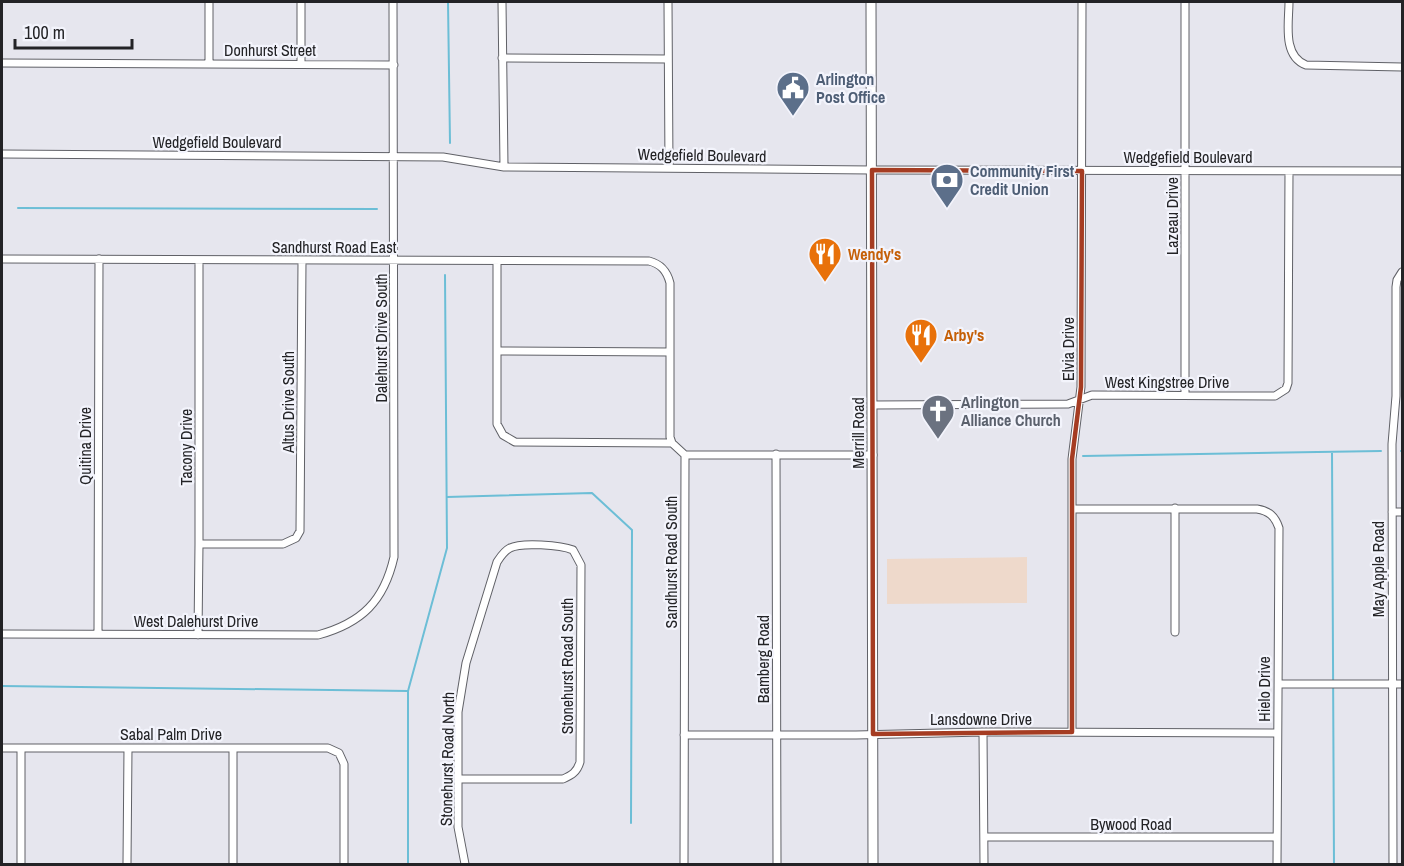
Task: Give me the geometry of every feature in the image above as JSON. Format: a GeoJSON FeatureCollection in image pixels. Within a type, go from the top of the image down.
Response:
{"type":"FeatureCollection","features":[{"type":"Feature","properties":{"kind":"main road","name":"Merrill Road"},"geometry":{"type":"LineString","coordinates":[[871,2],[873,864]]}},
{"type":"Feature","properties":{"kind":"street"},"geometry":{"type":"LineString","coordinates":[[209,2],[209,63]]}},
{"type":"Feature","properties":{"kind":"street"},"geometry":{"type":"LineString","coordinates":[[301,2],[301,63]]}},
{"type":"Feature","properties":{"kind":"street","name":"Dalehurst Drive South"},"geometry":{"type":"LineString","coordinates":[[377,598],[391,571],[394,557],[393,2]]}},
{"type":"Feature","properties":{"kind":"street"},"geometry":{"type":"LineString","coordinates":[[502,2],[504,167]]}},
{"type":"Feature","properties":{"kind":"street"},"geometry":{"type":"LineString","coordinates":[[668,2],[669,168]]}},
{"type":"Feature","properties":{"kind":"street","name":"Elvia Drive"},"geometry":{"type":"LineString","coordinates":[[1072,732],[1072,459],[1082,387],[1082,2]]}},
{"type":"Feature","properties":{"kind":"street","name":"Lazeau Drive"},"geometry":{"type":"LineString","coordinates":[[1185,2],[1185,395]]}},
{"type":"Feature","properties":{"kind":"street"},"geometry":{"type":"LineString","coordinates":[[1289,2],[1290,49],[1293,57],[1306,65],[1402,67]]}},
{"type":"Feature","properties":{"kind":"street"},"geometry":{"type":"LineString","coordinates":[[502,58],[668,59]]}},
{"type":"Feature","properties":{"kind":"street","name":"Donhurst Street"},"geometry":{"type":"LineString","coordinates":[[2,63],[394,65]]}},
{"type":"Feature","properties":{"kind":"street","name":"Wedgefield Boulevard"},"geometry":{"type":"LineString","coordinates":[[2,154],[451,158],[504,167],[1402,171]]}},
{"type":"Feature","properties":{"kind":"street","name":"West Kingstree Drive"},"geometry":{"type":"LineString","coordinates":[[873,405],[1068,404],[1092,395],[1275,396],[1282,392],[1288,383],[1289,171]]}},
{"type":"Feature","properties":{"kind":"street","name":"Sandhurst Road East"},"geometry":{"type":"LineString","coordinates":[[2,259],[649,261],[664,268],[670,283],[670,352]]}},
{"type":"Feature","properties":{"kind":"street","name":"Quitina Drive"},"geometry":{"type":"LineString","coordinates":[[98,634],[99,259]]}},
{"type":"Feature","properties":{"kind":"street","name":"Tacony Drive"},"geometry":{"type":"LineString","coordinates":[[198,260],[200,544],[198,634]]}},
{"type":"Feature","properties":{"kind":"street","name":"Altus Drive South"},"geometry":{"type":"LineString","coordinates":[[200,544],[284,543],[292,541],[302,526],[302,261]]}},
{"type":"Feature","properties":{"kind":"street"},"geometry":{"type":"LineString","coordinates":[[497,261],[497,424],[503,435],[515,442],[672,443]]}},
{"type":"Feature","properties":{"kind":"street","name":"May Apple Road"},"geometry":{"type":"LineString","coordinates":[[1393,864],[1392,444],[1396,375],[1396,287],[1401,273]]}},
{"type":"Feature","properties":{"kind":"street"},"geometry":{"type":"LineString","coordinates":[[497,351],[670,352],[670,437],[672,443],[685,455],[873,455]]}},
{"type":"Feature","properties":{"kind":"street","name":"Bamberg Road"},"geometry":{"type":"LineString","coordinates":[[776,454],[777,864]]}},
{"type":"Feature","properties":{"kind":"street","name":"Sandhurst Road South"},"geometry":{"type":"LineString","coordinates":[[684,864],[685,455]]}},
{"type":"Feature","properties":{"kind":"street"},"geometry":{"type":"LineString","coordinates":[[1073,509],[1174,508],[1175,632]]}},
{"type":"Feature","properties":{"kind":"street","name":"Hielo Drive"},"geometry":{"type":"LineString","coordinates":[[1174,508],[1257,509],[1267,511],[1273,516],[1279,528],[1277,864]]}},
{"type":"Feature","properties":{"kind":"street"},"geometry":{"type":"LineString","coordinates":[[1392,512],[1402,512]]}},
{"type":"Feature","properties":{"kind":"street","name":"Stonehurst Road South"},"geometry":{"type":"LineString","coordinates":[[458,779],[563,779],[572,776],[580,762],[581,565],[573,550],[565,546],[517,545],[503,553]]}},
{"type":"Feature","properties":{"kind":"street","name":"Stonehurst Road North"},"geometry":{"type":"LineString","coordinates":[[465,864],[458,827],[458,712],[466,663],[497,562],[503,553]]}},
{"type":"Feature","properties":{"kind":"street","name":"West Dalehurst Drive"},"geometry":{"type":"LineString","coordinates":[[2,634],[318,635],[338,630],[353,622],[367,611],[377,598]]}},
{"type":"Feature","properties":{"kind":"street"},"geometry":{"type":"LineString","coordinates":[[1278,684],[1402,684]]}},
{"type":"Feature","properties":{"kind":"street"},"geometry":{"type":"LineString","coordinates":[[983,732],[984,864]]}},
{"type":"Feature","properties":{"kind":"street","name":"Lansdowne Drive"},"geometry":{"type":"LineString","coordinates":[[684,735],[983,732],[1277,733]]}},
{"type":"Feature","properties":{"kind":"street","name":"Sabal Palm Drive"},"geometry":{"type":"LineString","coordinates":[[2,748],[328,748],[339,753],[344,764],[344,864]]}},
{"type":"Feature","properties":{"kind":"street"},"geometry":{"type":"LineString","coordinates":[[21,748],[21,864]]}},
{"type":"Feature","properties":{"kind":"street"},"geometry":{"type":"LineString","coordinates":[[127,864],[128,748]]}},
{"type":"Feature","properties":{"kind":"street"},"geometry":{"type":"LineString","coordinates":[[233,748],[233,864]]}},
{"type":"Feature","properties":{"kind":"street","name":"Bywood Road"},"geometry":{"type":"LineString","coordinates":[[984,837],[1277,837]]}},
{"type":"Feature","properties":{"kind":"highlighted area"},"geometry":{"type":"Polygon","coordinates":[[[872,170],[1082,171],[1081,387],[1072,459],[1072,732],[873,734],[872,170]]]}},
{"type":"Feature","properties":{"kind":"shaded area"},"geometry":{"type":"Polygon","coordinates":[[[1027,557],[1027,603],[887,604],[887,559],[1027,557]]]}},
{"type":"Feature","properties":{"kind":"waterway"},"geometry":{"type":"LineString","coordinates":[[448,2],[450,143]]}},
{"type":"Feature","properties":{"kind":"waterway"},"geometry":{"type":"LineString","coordinates":[[18,208],[377,209]]}},
{"type":"Feature","properties":{"kind":"waterway"},"geometry":{"type":"LineString","coordinates":[[408,691],[447,548],[445,275]]}},
{"type":"Feature","properties":{"kind":"waterway"},"geometry":{"type":"LineString","coordinates":[[1083,456],[1381,451]]}},
{"type":"Feature","properties":{"kind":"waterway"},"geometry":{"type":"LineString","coordinates":[[1332,452],[1334,864]]}},
{"type":"Feature","properties":{"kind":"waterway"},"geometry":{"type":"LineString","coordinates":[[447,497],[592,493],[632,530],[631,823]]}},
{"type":"Feature","properties":{"kind":"waterway"},"geometry":{"type":"LineString","coordinates":[[2,686],[408,691],[408,864]]}},
{"type":"Feature","properties":{"kind":"place","name":"Arlington Post Office"},"geometry":{"type":"Point","coordinates":[793,117]}},
{"type":"Feature","properties":{"kind":"place","name":"Community First Credit Union"},"geometry":{"type":"Point","coordinates":[947,209]}},
{"type":"Feature","properties":{"kind":"place","name":"Wendy's"},"geometry":{"type":"Point","coordinates":[825,283]}},
{"type":"Feature","properties":{"kind":"place","name":"Arby's"},"geometry":{"type":"Point","coordinates":[921,364]}},
{"type":"Feature","properties":{"kind":"place","name":"Arlington Alliance Church"},"geometry":{"type":"Point","coordinates":[938,440]}}]}
